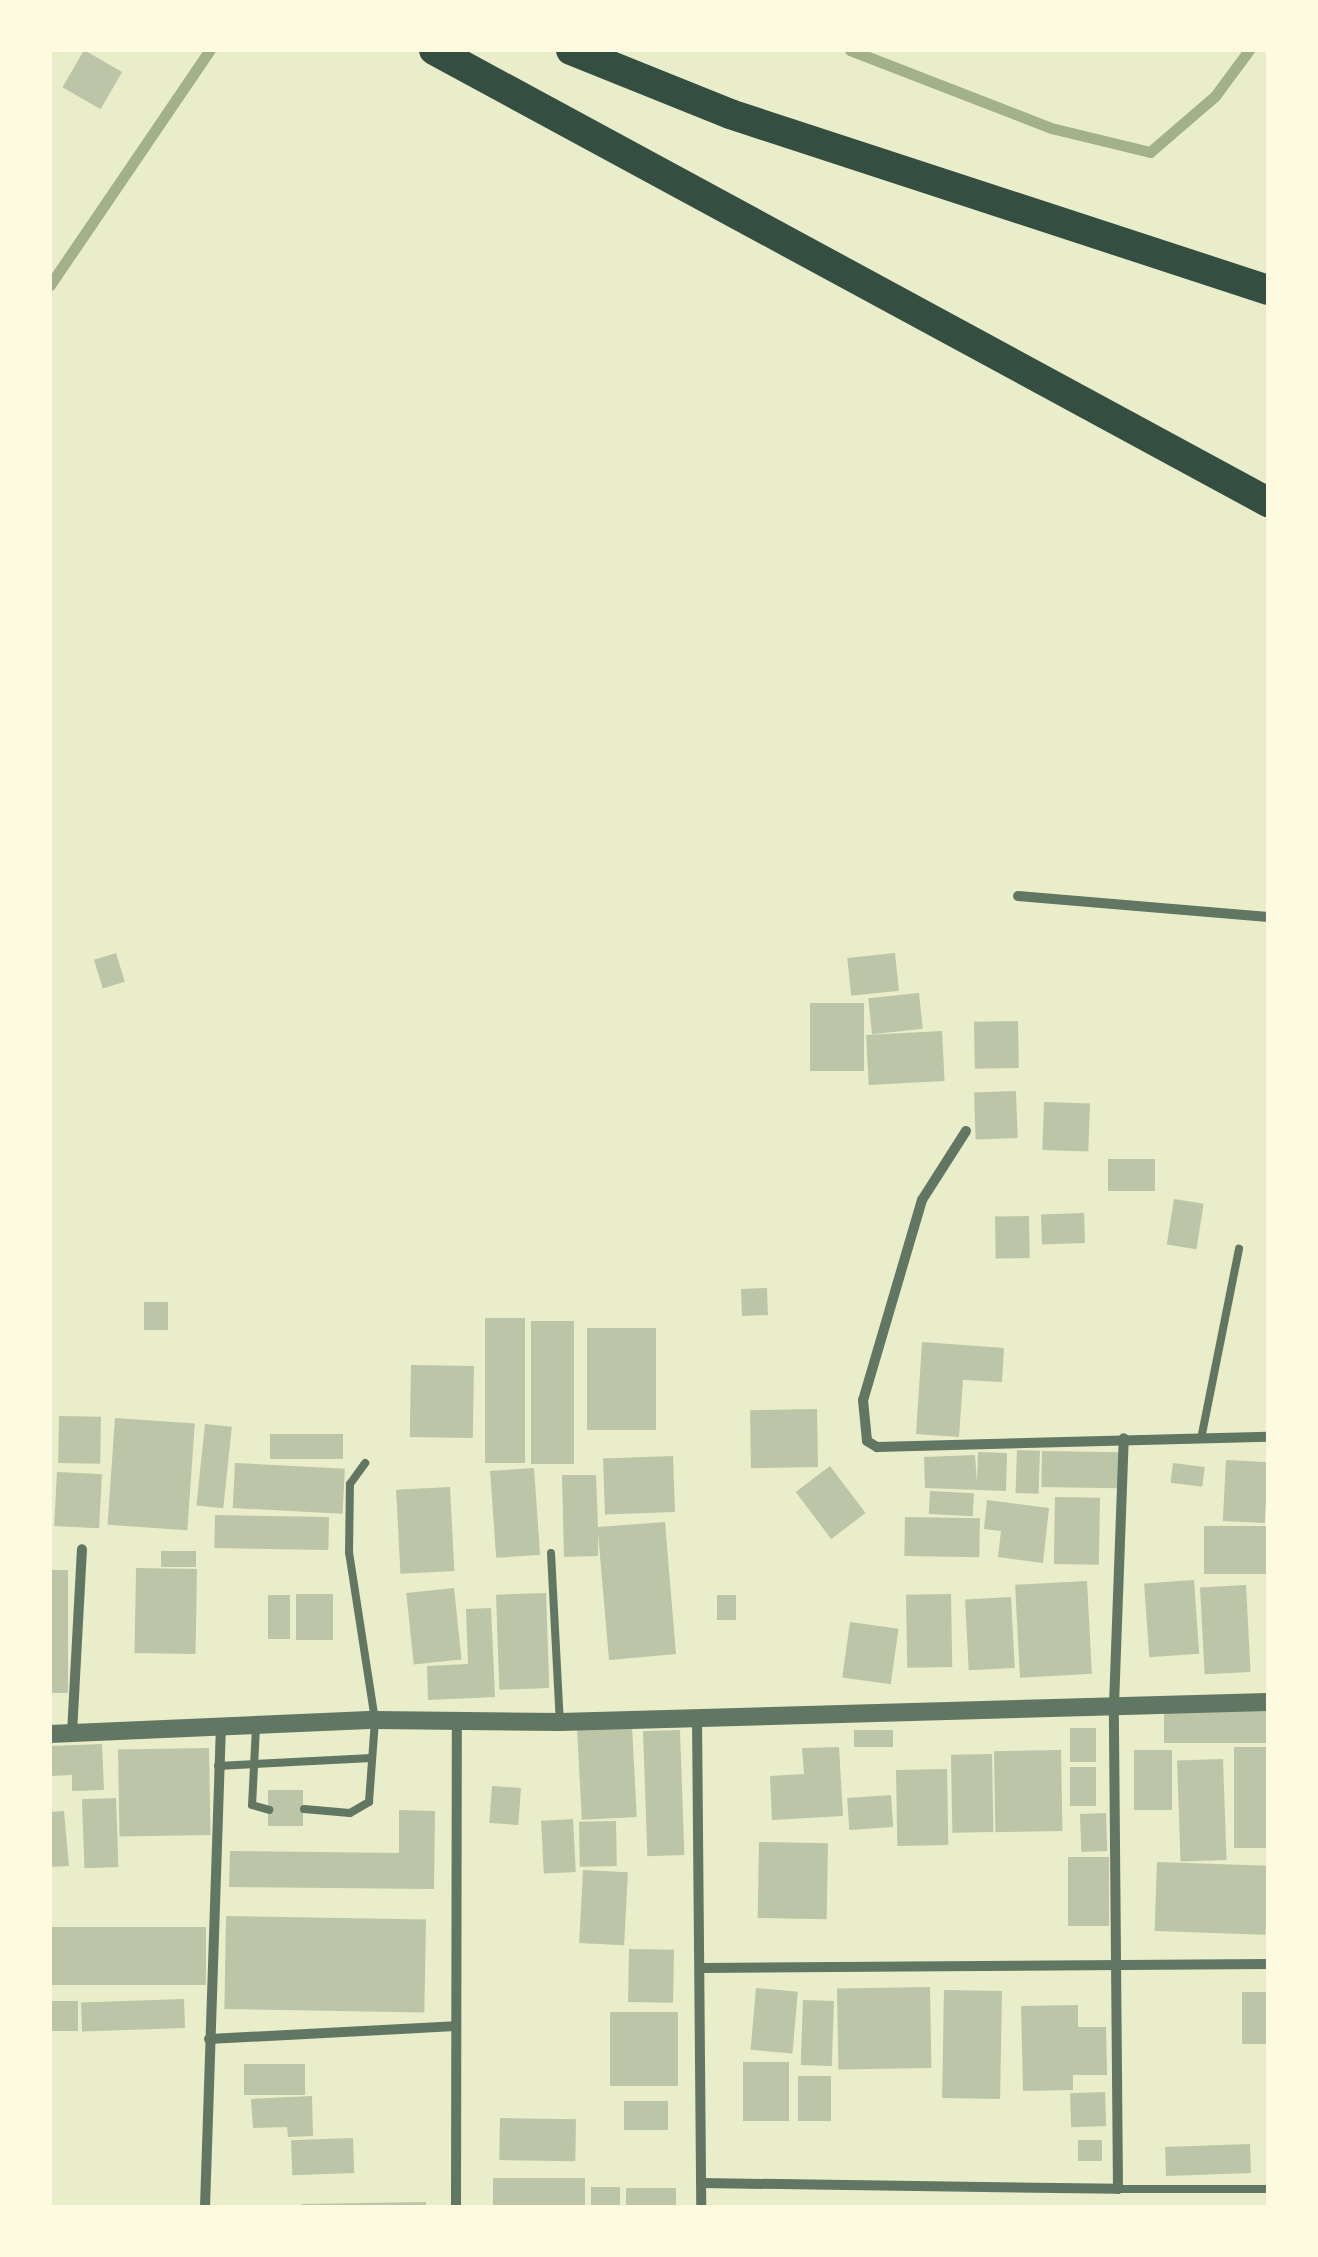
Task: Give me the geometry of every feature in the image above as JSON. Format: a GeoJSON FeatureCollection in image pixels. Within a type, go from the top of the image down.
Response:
{"type":"FeatureCollection","features":[{"type":"Feature","properties":{"kind":"highway"},"geometry":{"type":"LineString","coordinates":[[434,50],[1268,502]]}},
{"type":"Feature","properties":{"kind":"highway"},"geometry":{"type":"LineString","coordinates":[[571,50],[730,114],[1268,290]]}},
{"type":"Feature","properties":{"kind":"street"},"geometry":{"type":"LineString","coordinates":[[1018,896],[1268,917]]}},
{"type":"Feature","properties":{"kind":"street"},"geometry":{"type":"LineString","coordinates":[[966,1131],[922,1200],[862,1400],[867,1440],[877,1447],[1202,1434],[1268,1437]]}},
{"type":"Feature","properties":{"kind":"street"},"geometry":{"type":"LineString","coordinates":[[702,2183],[1118,2189],[1114,1705],[1124,1438]]}},
{"type":"Feature","properties":{"kind":"street"},"geometry":{"type":"LineString","coordinates":[[72,1733],[82,1549]]}},
{"type":"Feature","properties":{"kind":"street"},"geometry":{"type":"LineString","coordinates":[[50,1734],[375,1720],[560,1722],[1268,1702]]}},
{"type":"Feature","properties":{"kind":"street"},"geometry":{"type":"LineString","coordinates":[[697,1716],[703,1968],[701,2207]]}},
{"type":"Feature","properties":{"kind":"street"},"geometry":{"type":"LineString","coordinates":[[456,2207],[457,1720]]}},
{"type":"Feature","properties":{"kind":"street"},"geometry":{"type":"LineString","coordinates":[[205,2207],[221,1729]]}},
{"type":"Feature","properties":{"kind":"street"},"geometry":{"type":"LineString","coordinates":[[703,1968],[1268,1964]]}},
{"type":"Feature","properties":{"kind":"street"},"geometry":{"type":"LineString","coordinates":[[209,2039],[456,2026]]}},
{"type":"Feature","properties":{"kind":"lane"},"geometry":{"type":"LineString","coordinates":[[1202,1434],[1239,1249]]}},
{"type":"Feature","properties":{"kind":"lane"},"geometry":{"type":"LineString","coordinates":[[304,1809],[362,1810],[369,1802],[375,1720],[349,1552],[350,1484],[365,1462]]}},
{"type":"Feature","properties":{"kind":"lane"},"geometry":{"type":"LineString","coordinates":[[551,1553],[560,1722]]}},
{"type":"Feature","properties":{"kind":"lane"},"geometry":{"type":"LineString","coordinates":[[256,1727],[252,1805],[269,1810]]}},
{"type":"Feature","properties":{"kind":"lane"},"geometry":{"type":"LineString","coordinates":[[218,1766],[372,1758]]}},
{"type":"Feature","properties":{"kind":"lane"},"geometry":{"type":"LineString","coordinates":[[1118,2189],[1268,2189]]}},
{"type":"Feature","properties":{"kind":"building"},"geometry":{"type":"Polygon","coordinates":[[[84,50],[122,72],[101,109],[63,87],[84,50]]]}},
{"type":"Feature","properties":{"kind":"building"},"geometry":{"type":"Polygon","coordinates":[[[116,953],[125,982],[103,988],[94,960],[116,953]]]}},
{"type":"Feature","properties":{"kind":"building"},"geometry":{"type":"Polygon","coordinates":[[[895,953],[899,991],[851,996],[847,958],[895,953]]]}},
{"type":"Feature","properties":{"kind":"building"},"geometry":{"type":"Polygon","coordinates":[[[919,993],[923,1029],[872,1034],[868,998],[919,993]]]}},
{"type":"Feature","properties":{"kind":"building"},"geometry":{"type":"Polygon","coordinates":[[[810,1003],[864,1003],[864,1071],[810,1071],[810,1003]]]}},
{"type":"Feature","properties":{"kind":"building"},"geometry":{"type":"Polygon","coordinates":[[[1018,1021],[1019,1068],[975,1069],[974,1022],[1018,1021]]]}},
{"type":"Feature","properties":{"kind":"building"},"geometry":{"type":"Polygon","coordinates":[[[942,1031],[945,1081],[869,1085],[866,1035],[942,1031]]]}},
{"type":"Feature","properties":{"kind":"building"},"geometry":{"type":"Polygon","coordinates":[[[1016,1091],[1018,1138],[976,1139],[974,1092],[1016,1091]]]}},
{"type":"Feature","properties":{"kind":"building"},"geometry":{"type":"Polygon","coordinates":[[[1044,1102],[1090,1104],[1088,1152],[1042,1150],[1044,1102]]]}},
{"type":"Feature","properties":{"kind":"building"},"geometry":{"type":"Polygon","coordinates":[[[1108,1159],[1155,1159],[1155,1191],[1108,1191],[1108,1159]]]}},
{"type":"Feature","properties":{"kind":"building"},"geometry":{"type":"Polygon","coordinates":[[[1174,1199],[1204,1204],[1196,1249],[1167,1244],[1174,1199]]]}},
{"type":"Feature","properties":{"kind":"building"},"geometry":{"type":"Polygon","coordinates":[[[1084,1213],[1085,1243],[1042,1244],[1041,1215],[1084,1213]]]}},
{"type":"Feature","properties":{"kind":"building"},"geometry":{"type":"Polygon","coordinates":[[[1029,1216],[1030,1258],[996,1259],[995,1217],[1029,1216]]]}},
{"type":"Feature","properties":{"kind":"building"},"geometry":{"type":"Polygon","coordinates":[[[767,1288],[768,1315],[742,1316],[741,1289],[767,1288]]]}},
{"type":"Feature","properties":{"kind":"building"},"geometry":{"type":"Polygon","coordinates":[[[144,1302],[168,1302],[168,1330],[144,1330],[144,1302]]]}},
{"type":"Feature","properties":{"kind":"building"},"geometry":{"type":"Polygon","coordinates":[[[485,1318],[525,1318],[525,1463],[485,1463],[485,1318]]]}},
{"type":"Feature","properties":{"kind":"building"},"geometry":{"type":"Polygon","coordinates":[[[531,1321],[574,1321],[574,1464],[531,1464],[531,1321]]]}},
{"type":"Feature","properties":{"kind":"building"},"geometry":{"type":"Polygon","coordinates":[[[587,1328],[656,1328],[656,1430],[587,1430],[587,1328]]]}},
{"type":"Feature","properties":{"kind":"building"},"geometry":{"type":"Polygon","coordinates":[[[922,1342],[1004,1348],[1002,1382],[963,1380],[959,1437],[916,1434],[922,1342]]]}},
{"type":"Feature","properties":{"kind":"building"},"geometry":{"type":"Polygon","coordinates":[[[411,1365],[474,1366],[473,1438],[410,1437],[411,1365]]]}},
{"type":"Feature","properties":{"kind":"building"},"geometry":{"type":"Polygon","coordinates":[[[817,1409],[818,1467],[751,1468],[750,1410],[817,1409]]]}},
{"type":"Feature","properties":{"kind":"building"},"geometry":{"type":"Polygon","coordinates":[[[59,1416],[101,1417],[100,1464],[58,1463],[59,1416]]]}},
{"type":"Feature","properties":{"kind":"building"},"geometry":{"type":"Polygon","coordinates":[[[115,1418],[195,1424],[187,1530],[108,1525],[115,1418]]]}},
{"type":"Feature","properties":{"kind":"building"},"geometry":{"type":"Polygon","coordinates":[[[205,1424],[232,1427],[223,1508],[196,1506],[205,1424]]]}},
{"type":"Feature","properties":{"kind":"building"},"geometry":{"type":"Polygon","coordinates":[[[270,1434],[343,1434],[343,1459],[270,1459],[270,1434]]]}},
{"type":"Feature","properties":{"kind":"building"},"geometry":{"type":"Polygon","coordinates":[[[1017,1450],[1040,1451],[1038,1494],[1015,1493],[1017,1450]]]}},
{"type":"Feature","properties":{"kind":"building"},"geometry":{"type":"Polygon","coordinates":[[[1042,1451],[1119,1452],[1118,1488],[1041,1487],[1042,1451]]]}},
{"type":"Feature","properties":{"kind":"building"},"geometry":{"type":"Polygon","coordinates":[[[978,1452],[1007,1453],[1006,1491],[925,1488],[924,1457],[975,1455],[977,1483],[978,1452]]]}},
{"type":"Feature","properties":{"kind":"building"},"geometry":{"type":"Polygon","coordinates":[[[673,1456],[675,1512],[605,1514],[603,1458],[673,1456]]]}},
{"type":"Feature","properties":{"kind":"building"},"geometry":{"type":"Polygon","coordinates":[[[1226,1460],[1268,1462],[1265,1523],[1223,1521],[1226,1460]]]}},
{"type":"Feature","properties":{"kind":"building"},"geometry":{"type":"Polygon","coordinates":[[[235,1463],[345,1469],[342,1514],[233,1508],[235,1463]]]}},
{"type":"Feature","properties":{"kind":"building"},"geometry":{"type":"Polygon","coordinates":[[[1173,1463],[1205,1467],[1202,1487],[1171,1483],[1173,1463]]]}},
{"type":"Feature","properties":{"kind":"building"},"geometry":{"type":"Polygon","coordinates":[[[830,1466],[866,1513],[831,1539],[796,1492],[830,1466]]]}},
{"type":"Feature","properties":{"kind":"building"},"geometry":{"type":"Polygon","coordinates":[[[534,1468],[540,1555],[496,1558],[490,1471],[534,1468]]]}},
{"type":"Feature","properties":{"kind":"building"},"geometry":{"type":"Polygon","coordinates":[[[57,1472],[102,1474],[99,1528],[54,1526],[57,1472]]]}},
{"type":"Feature","properties":{"kind":"building"},"geometry":{"type":"Polygon","coordinates":[[[562,1475],[596,1475],[598,1527],[665,1522],[676,1654],[609,1660],[598,1533],[598,1556],[564,1557],[562,1475]]]}},
{"type":"Feature","properties":{"kind":"building"},"geometry":{"type":"Polygon","coordinates":[[[450,1487],[454,1571],[400,1574],[396,1490],[450,1487]]]}},
{"type":"Feature","properties":{"kind":"building"},"geometry":{"type":"Polygon","coordinates":[[[930,1491],[974,1493],[973,1516],[929,1514],[930,1491]]]}},
{"type":"Feature","properties":{"kind":"building"},"geometry":{"type":"Polygon","coordinates":[[[1055,1497],[1100,1498],[1099,1565],[1054,1564],[1055,1497]]]}},
{"type":"Feature","properties":{"kind":"building"},"geometry":{"type":"Polygon","coordinates":[[[987,1500],[1049,1508],[1043,1563],[998,1557],[1001,1531],[984,1529],[987,1500]]]}},
{"type":"Feature","properties":{"kind":"building"},"geometry":{"type":"Polygon","coordinates":[[[215,1515],[329,1517],[328,1550],[214,1548],[215,1515]]]}},
{"type":"Feature","properties":{"kind":"building"},"geometry":{"type":"Polygon","coordinates":[[[905,1517],[980,1518],[979,1557],[904,1556],[905,1517]]]}},
{"type":"Feature","properties":{"kind":"building"},"geometry":{"type":"Polygon","coordinates":[[[1204,1526],[1268,1526],[1268,1574],[1204,1574],[1204,1526]]]}},
{"type":"Feature","properties":{"kind":"building"},"geometry":{"type":"Polygon","coordinates":[[[161,1551],[196,1551],[196,1567],[161,1567],[161,1551]]]}},
{"type":"Feature","properties":{"kind":"building"},"geometry":{"type":"Polygon","coordinates":[[[136,1568],[197,1569],[196,1654],[135,1653],[136,1568]]]}},
{"type":"Feature","properties":{"kind":"building"},"geometry":{"type":"Polygon","coordinates":[[[50,1570],[68,1570],[68,1693],[50,1693],[50,1570]]]}},
{"type":"Feature","properties":{"kind":"building"},"geometry":{"type":"Polygon","coordinates":[[[1194,1580],[1199,1654],[1149,1657],[1144,1583],[1194,1580]]]}},
{"type":"Feature","properties":{"kind":"building"},"geometry":{"type":"Polygon","coordinates":[[[1087,1581],[1092,1674],[1020,1678],[1015,1585],[1087,1581]]]}},
{"type":"Feature","properties":{"kind":"building"},"geometry":{"type":"Polygon","coordinates":[[[1246,1585],[1251,1672],[1205,1674],[1200,1587],[1246,1585]]]}},
{"type":"Feature","properties":{"kind":"building"},"geometry":{"type":"Polygon","coordinates":[[[454,1588],[462,1660],[414,1665],[406,1593],[454,1588]]]}},
{"type":"Feature","properties":{"kind":"building"},"geometry":{"type":"Polygon","coordinates":[[[546,1593],[549,1688],[499,1690],[496,1595],[546,1593]]]}},
{"type":"Feature","properties":{"kind":"building"},"geometry":{"type":"Polygon","coordinates":[[[296,1594],[333,1594],[333,1640],[296,1640],[296,1594]]]}},
{"type":"Feature","properties":{"kind":"building"},"geometry":{"type":"Polygon","coordinates":[[[951,1594],[952,1667],[907,1668],[906,1595],[951,1594]]]}},
{"type":"Feature","properties":{"kind":"building"},"geometry":{"type":"Polygon","coordinates":[[[268,1595],[290,1595],[290,1639],[268,1639],[268,1595]]]}},
{"type":"Feature","properties":{"kind":"building"},"geometry":{"type":"Polygon","coordinates":[[[717,1595],[736,1595],[736,1620],[717,1620],[717,1595]]]}},
{"type":"Feature","properties":{"kind":"building"},"geometry":{"type":"Polygon","coordinates":[[[1011,1597],[1015,1668],[969,1670],[965,1599],[1011,1597]]]}},
{"type":"Feature","properties":{"kind":"building"},"geometry":{"type":"Polygon","coordinates":[[[491,1608],[495,1697],[428,1700],[427,1666],[468,1664],[466,1609],[491,1608]]]}},
{"type":"Feature","properties":{"kind":"building"},"geometry":{"type":"Polygon","coordinates":[[[850,1622],[899,1629],[891,1684],[842,1677],[850,1622]]]}},
{"type":"Feature","properties":{"kind":"building"},"geometry":{"type":"Polygon","coordinates":[[[1164,1711],[1268,1711],[1268,1743],[1164,1743],[1164,1711]]]}},
{"type":"Feature","properties":{"kind":"building"},"geometry":{"type":"Polygon","coordinates":[[[632,1726],[637,1817],[582,1820],[577,1729],[632,1726]]]}},
{"type":"Feature","properties":{"kind":"building"},"geometry":{"type":"Polygon","coordinates":[[[1070,1728],[1096,1728],[1096,1762],[1070,1762],[1070,1728]]]}},
{"type":"Feature","properties":{"kind":"building"},"geometry":{"type":"Polygon","coordinates":[[[680,1730],[684,1855],[647,1856],[643,1731],[680,1730]]]}},
{"type":"Feature","properties":{"kind":"building"},"geometry":{"type":"Polygon","coordinates":[[[854,1730],[893,1730],[893,1747],[854,1747],[854,1730]]]}},
{"type":"Feature","properties":{"kind":"building"},"geometry":{"type":"Polygon","coordinates":[[[102,1744],[104,1790],[72,1791],[72,1775],[50,1776],[50,1746],[102,1744]]]}},
{"type":"Feature","properties":{"kind":"building"},"geometry":{"type":"Polygon","coordinates":[[[839,1747],[843,1816],[772,1820],[770,1776],[804,1774],[802,1748],[839,1747]]]}},
{"type":"Feature","properties":{"kind":"building"},"geometry":{"type":"Polygon","coordinates":[[[1234,1747],[1268,1747],[1268,1848],[1234,1848],[1234,1747]]]}},
{"type":"Feature","properties":{"kind":"building"},"geometry":{"type":"Polygon","coordinates":[[[209,1748],[211,1835],[120,1837],[118,1750],[209,1748]]]}},
{"type":"Feature","properties":{"kind":"building"},"geometry":{"type":"Polygon","coordinates":[[[1061,1750],[1062,1831],[995,1832],[994,1751],[1061,1750]]]}},
{"type":"Feature","properties":{"kind":"building"},"geometry":{"type":"Polygon","coordinates":[[[1134,1750],[1172,1750],[1172,1810],[1134,1810],[1134,1750]]]}},
{"type":"Feature","properties":{"kind":"building"},"geometry":{"type":"Polygon","coordinates":[[[992,1754],[993,1832],[952,1833],[951,1755],[992,1754]]]}},
{"type":"Feature","properties":{"kind":"building"},"geometry":{"type":"Polygon","coordinates":[[[1223,1759],[1227,1860],[1181,1862],[1177,1761],[1223,1759]]]}},
{"type":"Feature","properties":{"kind":"building"},"geometry":{"type":"Polygon","coordinates":[[[1070,1767],[1096,1767],[1096,1806],[1070,1806],[1070,1767]]]}},
{"type":"Feature","properties":{"kind":"building"},"geometry":{"type":"Polygon","coordinates":[[[947,1769],[948,1845],[897,1846],[896,1770],[947,1769]]]}},
{"type":"Feature","properties":{"kind":"building"},"geometry":{"type":"Polygon","coordinates":[[[492,1786],[521,1788],[518,1825],[489,1823],[492,1786]]]}},
{"type":"Feature","properties":{"kind":"building"},"geometry":{"type":"Polygon","coordinates":[[[268,1790],[303,1790],[303,1826],[268,1826],[268,1790]]]}},
{"type":"Feature","properties":{"kind":"building"},"geometry":{"type":"Polygon","coordinates":[[[891,1795],[893,1827],[849,1830],[847,1798],[891,1795]]]}},
{"type":"Feature","properties":{"kind":"building"},"geometry":{"type":"Polygon","coordinates":[[[116,1798],[118,1867],[84,1868],[82,1799],[116,1798]]]}},
{"type":"Feature","properties":{"kind":"building"},"geometry":{"type":"Polygon","coordinates":[[[399,1810],[435,1811],[434,1889],[229,1887],[230,1851],[399,1853],[399,1810]]]}},
{"type":"Feature","properties":{"kind":"building"},"geometry":{"type":"Polygon","coordinates":[[[64,1811],[69,1866],[50,1867],[50,1812],[64,1811]]]}},
{"type":"Feature","properties":{"kind":"building"},"geometry":{"type":"Polygon","coordinates":[[[1106,1813],[1107,1851],[1081,1852],[1080,1814],[1106,1813]]]}},
{"type":"Feature","properties":{"kind":"building"},"geometry":{"type":"Polygon","coordinates":[[[573,1819],[576,1872],[544,1874],[541,1821],[573,1819]]]}},
{"type":"Feature","properties":{"kind":"building"},"geometry":{"type":"Polygon","coordinates":[[[616,1821],[617,1866],[580,1867],[579,1822],[616,1821]]]}},
{"type":"Feature","properties":{"kind":"building"},"geometry":{"type":"Polygon","coordinates":[[[759,1842],[828,1843],[827,1919],[758,1918],[759,1842]]]}},
{"type":"Feature","properties":{"kind":"building"},"geometry":{"type":"Polygon","coordinates":[[[1068,1857],[1109,1857],[1109,1926],[1068,1926],[1068,1857]]]}},
{"type":"Feature","properties":{"kind":"building"},"geometry":{"type":"Polygon","coordinates":[[[1157,1862],[1268,1866],[1266,1935],[1155,1931],[1157,1862]]]}},
{"type":"Feature","properties":{"kind":"building"},"geometry":{"type":"Polygon","coordinates":[[[583,1870],[628,1872],[624,1945],[579,1943],[583,1870]]]}},
{"type":"Feature","properties":{"kind":"building"},"geometry":{"type":"Polygon","coordinates":[[[226,1916],[426,1919],[424,2012],[224,2009],[226,1916]]]}},
{"type":"Feature","properties":{"kind":"building"},"geometry":{"type":"Polygon","coordinates":[[[50,1927],[206,1927],[206,1985],[50,1985],[50,1927]]]}},
{"type":"Feature","properties":{"kind":"building"},"geometry":{"type":"Polygon","coordinates":[[[629,1949],[674,1950],[673,2003],[628,2002],[629,1949]]]}},
{"type":"Feature","properties":{"kind":"building"},"geometry":{"type":"Polygon","coordinates":[[[930,1987],[931,2068],[838,2070],[837,1989],[930,1987]]]}},
{"type":"Feature","properties":{"kind":"building"},"geometry":{"type":"Polygon","coordinates":[[[756,1988],[798,1992],[792,2053],[751,2050],[756,1988]]]}},
{"type":"Feature","properties":{"kind":"building"},"geometry":{"type":"Polygon","coordinates":[[[944,1990],[1002,1991],[1000,2099],[942,2098],[944,1990]]]}},
{"type":"Feature","properties":{"kind":"building"},"geometry":{"type":"Polygon","coordinates":[[[1242,1992],[1268,1992],[1268,2044],[1242,2044],[1242,1992]]]}},
{"type":"Feature","properties":{"kind":"building"},"geometry":{"type":"Polygon","coordinates":[[[184,1999],[185,2028],[82,2032],[81,2003],[184,1999]]]}},
{"type":"Feature","properties":{"kind":"building"},"geometry":{"type":"Polygon","coordinates":[[[803,2000],[834,2001],[832,2066],[801,2065],[803,2000]]]}},
{"type":"Feature","properties":{"kind":"building"},"geometry":{"type":"Polygon","coordinates":[[[50,2001],[78,2001],[78,2031],[50,2031],[50,2001]]]}},
{"type":"Feature","properties":{"kind":"building"},"geometry":{"type":"Polygon","coordinates":[[[1078,2005],[1078,2027],[1106,2027],[1107,2075],[1073,2075],[1073,2090],[1023,2091],[1021,2006],[1078,2005]]]}},
{"type":"Feature","properties":{"kind":"building"},"geometry":{"type":"Polygon","coordinates":[[[610,2012],[678,2012],[678,2086],[610,2086],[610,2012]]]}},
{"type":"Feature","properties":{"kind":"building"},"geometry":{"type":"Polygon","coordinates":[[[743,2062],[789,2062],[789,2121],[743,2121],[743,2062]]]}},
{"type":"Feature","properties":{"kind":"building"},"geometry":{"type":"Polygon","coordinates":[[[244,2064],[305,2064],[305,2095],[244,2095],[244,2064]]]}},
{"type":"Feature","properties":{"kind":"building"},"geometry":{"type":"Polygon","coordinates":[[[798,2076],[831,2076],[831,2121],[798,2121],[798,2076]]]}},
{"type":"Feature","properties":{"kind":"building"},"geometry":{"type":"Polygon","coordinates":[[[1105,2092],[1106,2126],[1071,2127],[1070,2093],[1105,2092]]]}},
{"type":"Feature","properties":{"kind":"building"},"geometry":{"type":"Polygon","coordinates":[[[312,2096],[313,2136],[288,2137],[287,2127],[253,2128],[251,2099],[312,2096]]]}},
{"type":"Feature","properties":{"kind":"building"},"geometry":{"type":"Polygon","coordinates":[[[624,2101],[668,2101],[668,2130],[624,2130],[624,2101]]]}},
{"type":"Feature","properties":{"kind":"building"},"geometry":{"type":"Polygon","coordinates":[[[500,2118],[576,2119],[575,2161],[499,2160],[500,2118]]]}},
{"type":"Feature","properties":{"kind":"building"},"geometry":{"type":"Polygon","coordinates":[[[353,2138],[354,2173],[292,2175],[291,2140],[353,2138]]]}},
{"type":"Feature","properties":{"kind":"building"},"geometry":{"type":"Polygon","coordinates":[[[1078,2140],[1102,2140],[1102,2161],[1078,2161],[1078,2140]]]}},
{"type":"Feature","properties":{"kind":"building"},"geometry":{"type":"Polygon","coordinates":[[[1250,2144],[1251,2173],[1166,2176],[1165,2147],[1250,2144]]]}},
{"type":"Feature","properties":{"kind":"building"},"geometry":{"type":"Polygon","coordinates":[[[493,2178],[585,2178],[585,2207],[493,2207],[493,2178]]]}},
{"type":"Feature","properties":{"kind":"building"},"geometry":{"type":"Polygon","coordinates":[[[591,2187],[620,2187],[620,2207],[591,2207],[591,2187]]]}},
{"type":"Feature","properties":{"kind":"building"},"geometry":{"type":"Polygon","coordinates":[[[626,2188],[676,2188],[676,2207],[626,2207],[626,2188]]]}},
{"type":"Feature","properties":{"kind":"building"},"geometry":{"type":"Polygon","coordinates":[[[426,2202],[426,2207],[302,2207],[302,2204],[426,2202]]]}},
{"type":"Feature","properties":{"kind":"waterway"},"geometry":{"type":"LineString","coordinates":[[50,285],[210,50]]}},
{"type":"Feature","properties":{"kind":"waterway"},"geometry":{"type":"LineString","coordinates":[[850,50],[1051,128],[1150,152],[1215,96],[1249,50]]}}]}
